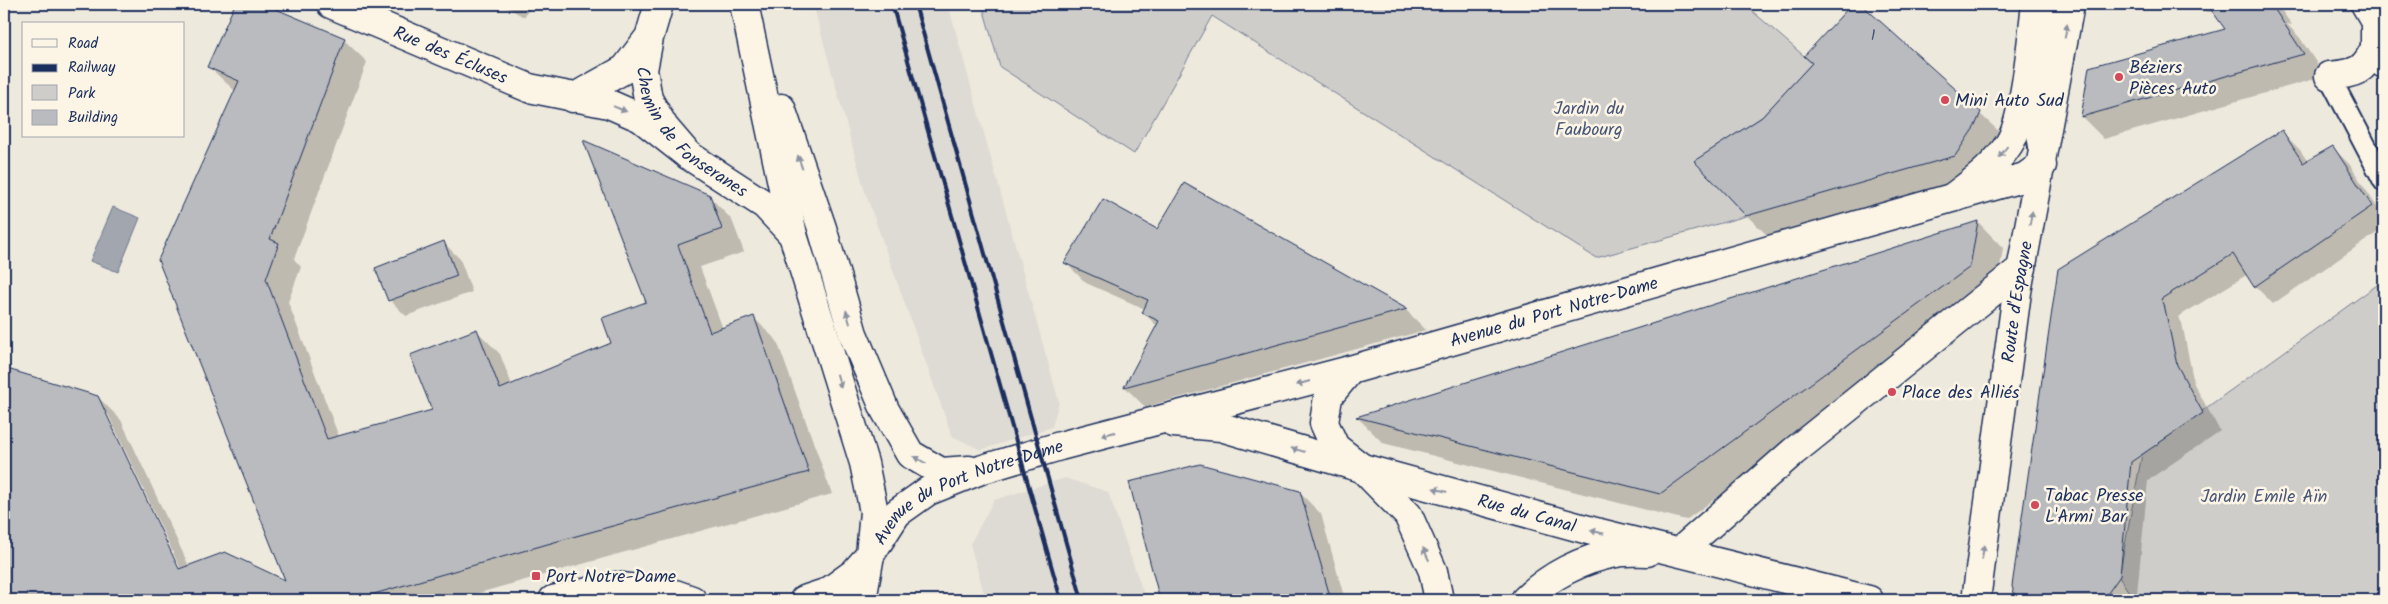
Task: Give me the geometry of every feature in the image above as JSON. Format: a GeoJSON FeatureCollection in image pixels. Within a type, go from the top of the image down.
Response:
{"type":"FeatureCollection","features":[{"type":"Feature","properties":{"kind":"main road","name":"Rue des Écluses"},"geometry":{"type":"LineString","coordinates":[[331,4],[529,88],[609,104],[641,118],[688,155]]}},
{"type":"Feature","properties":{"kind":"main road","name":"Chemin de Fonseranes"},"geometry":{"type":"LineString","coordinates":[[659,4],[649,38],[643,70],[648,98],[664,127],[688,155],[766,205],[793,235]]}},
{"type":"Feature","properties":{"kind":"main road"},"geometry":{"type":"LineString","coordinates":[[744,4],[793,235],[864,463],[874,512],[870,555],[862,600]]}},
{"type":"Feature","properties":{"kind":"main road"},"geometry":{"type":"LineString","coordinates":[[744,4],[822,228],[853,334],[885,410],[910,454],[941,472],[983,469]]}},
{"type":"Feature","properties":{"kind":"main road","name":"Avenue du Port Notre-Dame"},"geometry":{"type":"LineString","coordinates":[[1953,197],[1991,168],[2011,142],[2021,108],[2036,4]]}},
{"type":"Feature","properties":{"kind":"main road","name":"Route d'Espagne"},"geometry":{"type":"LineString","coordinates":[[1976,600],[2022,268],[2070,4]]}},
{"type":"Feature","properties":{"kind":"main road"},"geometry":{"type":"LineString","coordinates":[[2329,76],[2355,73],[2380,56],[2375,21],[2365,4]]}},
{"type":"Feature","properties":{"kind":"main road"},"geometry":{"type":"LineString","coordinates":[[573,98],[625,69],[649,38]]}},
{"type":"Feature","properties":{"kind":"main road","name":"Avenue du Port Notre-Dame"},"geometry":{"type":"LineString","coordinates":[[804,600],[828,592],[854,573],[870,555],[897,513],[928,492],[983,469],[1155,421],[1350,370],[2025,177],[2042,165]]}},
{"type":"Feature","properties":{"kind":"main road"},"geometry":{"type":"LineString","coordinates":[[1525,600],[1573,565],[1617,552],[1678,552],[1793,452],[2022,268]]}},
{"type":"Feature","properties":{"kind":"main road","name":"Rue du Canal"},"geometry":{"type":"LineString","coordinates":[[1350,370],[1328,397],[1324,423],[1335,447],[1362,468],[1810,587],[1869,600]]}},
{"type":"Feature","properties":{"kind":"main road","name":"Avenue du Port Notre-Dame"},"geometry":{"type":"LineString","coordinates":[[1155,421],[1221,427],[1362,468]]}},
{"type":"Feature","properties":{"kind":"main road"},"geometry":{"type":"LineString","coordinates":[[1362,468],[1408,515],[1433,571],[1439,600]]}},
{"type":"Feature","properties":{"kind":"main road"},"geometry":{"type":"LineString","coordinates":[[553,600],[616,586],[675,594],[692,600]]}},
{"type":"Feature","properties":{"kind":"lane"},"geometry":{"type":"LineString","coordinates":[[2042,165],[2034,116],[2052,4]]}},
{"type":"Feature","properties":{"kind":"lane"},"geometry":{"type":"LineString","coordinates":[[2329,76],[2384,181]]}},
{"type":"Feature","properties":{"kind":"shaded area"},"geometry":{"type":"Polygon","coordinates":[[[813,4],[948,4],[1059,402],[1052,427],[981,450],[952,436],[865,192],[813,4]]]}},
{"type":"Feature","properties":{"kind":"shaded area"},"geometry":{"type":"Polygon","coordinates":[[[113,207],[140,218],[118,272],[90,261],[113,207]]]}},
{"type":"Feature","properties":{"kind":"shaded area"},"geometry":{"type":"Polygon","coordinates":[[[1065,478],[1108,492],[1146,600],[986,600],[970,544],[994,500],[1065,478]]]}},
{"type":"Feature","properties":{"kind":"green space","name":"Jardin du Faubourg"},"geometry":{"type":"Polygon","coordinates":[[[982,4],[1744,4],[1812,63],[1762,117],[1695,161],[1746,216],[1596,258],[1212,16],[1134,154],[1000,67],[982,4]]]}},
{"type":"Feature","properties":{"kind":"green space","name":"Jardin Emile Aïn"},"geometry":{"type":"Polygon","coordinates":[[[2384,280],[2384,600],[2193,600],[2189,592],[2174,600],[2134,600],[2119,577],[2142,454],[2384,280]]]}},
{"type":"Feature","properties":{"kind":"building"},"geometry":{"type":"Polygon","coordinates":[[[235,4],[264,4],[345,38],[270,239],[279,243],[266,279],[327,439],[432,410],[410,355],[477,329],[500,389],[611,343],[602,318],[646,302],[583,140],[710,195],[722,229],[678,245],[710,332],[754,316],[809,472],[353,600],[4,600],[4,368],[98,396],[179,569],[225,552],[285,580],[158,260],[239,81],[207,67],[235,4]]]}},
{"type":"Feature","properties":{"kind":"building"},"geometry":{"type":"Polygon","coordinates":[[[1852,4],[1861,4],[1981,112],[1975,126],[1955,156],[1746,216],[1694,161],[1762,117],[1812,63],[1804,56],[1852,4]]]}},
{"type":"Feature","properties":{"kind":"building"},"geometry":{"type":"Polygon","coordinates":[[[2207,4],[2271,4],[2304,54],[2081,117],[2089,67],[2225,29],[2207,4]]]}},
{"type":"Feature","properties":{"kind":"building"},"geometry":{"type":"Polygon","coordinates":[[[2282,130],[2303,163],[2333,146],[2372,206],[2254,287],[2233,254],[2161,299],[2164,304],[2177,365],[2203,413],[2131,462],[2120,576],[2103,600],[2016,600],[2012,586],[2058,269],[2282,130]]]}},
{"type":"Feature","properties":{"kind":"building"},"geometry":{"type":"Polygon","coordinates":[[[1184,183],[1407,309],[1124,387],[1159,321],[1142,313],[1148,300],[1064,263],[1103,199],[1157,229],[1184,183]]]}},
{"type":"Feature","properties":{"kind":"building"},"geometry":{"type":"Polygon","coordinates":[[[1978,221],[1970,267],[1660,494],[1356,417],[1978,221]]]}},
{"type":"Feature","properties":{"kind":"building"},"geometry":{"type":"Polygon","coordinates":[[[444,241],[457,276],[388,301],[375,268],[444,241]]]}},
{"type":"Feature","properties":{"kind":"building"},"geometry":{"type":"Polygon","coordinates":[[[1200,464],[1300,491],[1331,600],[1160,600],[1129,482],[1200,464]]]}},
{"type":"Feature","properties":{"kind":"railway"},"geometry":{"type":"LineString","coordinates":[[892,4],[1061,600]]}},
{"type":"Feature","properties":{"kind":"railway"},"geometry":{"type":"LineString","coordinates":[[915,4],[1082,600]]}},
{"type":"Feature","properties":{"kind":"place","name":"Béziers Pièces Auto"},"geometry":{"type":"Point","coordinates":[2119,77]}},
{"type":"Feature","properties":{"kind":"place","name":"Mini Auto Sud"},"geometry":{"type":"Point","coordinates":[1945,100]}},
{"type":"Feature","properties":{"kind":"place","name":"Place des Alliés"},"geometry":{"type":"Point","coordinates":[1892,392]}},
{"type":"Feature","properties":{"kind":"place","name":"Tabac Presse L'Armi Bar"},"geometry":{"type":"Point","coordinates":[2035,505]}},
{"type":"Feature","properties":{"kind":"place","name":"Port Notre-Dame"},"geometry":{"type":"Point","coordinates":[536,576]}}]}
